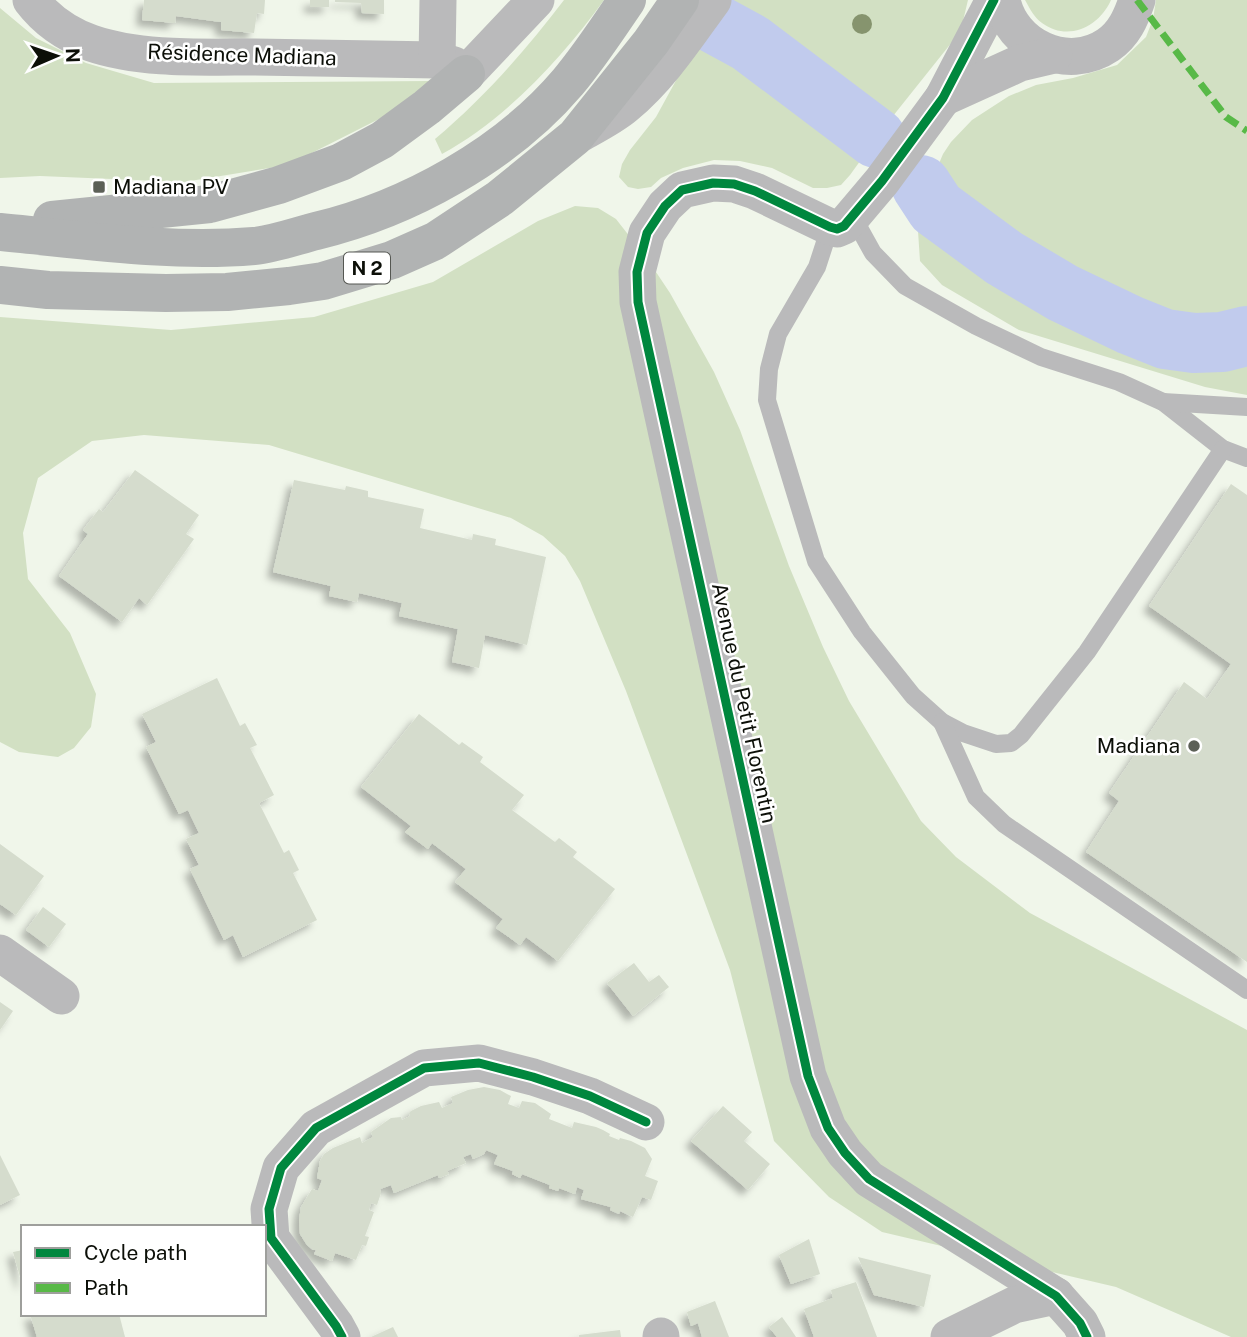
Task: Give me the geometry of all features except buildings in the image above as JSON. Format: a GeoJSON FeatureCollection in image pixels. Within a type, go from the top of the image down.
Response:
{"type":"FeatureCollection","features":[{"type":"Feature","properties":{"kind":"main road","name":"N 2"},"geometry":{"type":"LineString","coordinates":[[0,285],[48,290],[227,292],[323,281],[392,260],[435,241],[500,198],[575,137],[662,49],[680,0]]}},
{"type":"Feature","properties":{"kind":"main road","name":"N 2"},"geometry":{"type":"LineString","coordinates":[[0,232],[171,248],[257,246],[347,224],[427,191],[501,144],[537,114],[568,81],[621,9]]}},
{"type":"Feature","properties":{"kind":"main road"},"geometry":{"type":"LineString","coordinates":[[0,225],[210,204],[279,185],[341,162],[382,140],[427,107],[452,67]]}},
{"type":"Feature","properties":{"kind":"street","name":"Résidence Madiana"},"geometry":{"type":"LineString","coordinates":[[31,0],[54,24],[89,42],[122,51],[191,57],[452,67]]}},
{"type":"Feature","properties":{"kind":"street"},"geometry":{"type":"LineString","coordinates":[[438,0],[452,67],[536,0]]}},
{"type":"Feature","properties":{"kind":"street"},"geometry":{"type":"LineString","coordinates":[[662,49],[713,0]]}},
{"type":"Feature","properties":{"kind":"street"},"geometry":{"type":"LineString","coordinates":[[841,222],[882,181],[943,98],[994,0]]}},
{"type":"Feature","properties":{"kind":"street"},"geometry":{"type":"LineString","coordinates":[[1002,0],[1004,11],[1016,31],[1033,46],[1054,55]]}},
{"type":"Feature","properties":{"kind":"street"},"geometry":{"type":"LineString","coordinates":[[943,98],[1020,64],[1054,55],[1082,55],[1107,45],[1121,33],[1137,0]]}},
{"type":"Feature","properties":{"kind":"street","name":"Avenue du Petit Florentin"},"geometry":{"type":"LineString","coordinates":[[841,222],[734,184],[713,183],[682,190],[665,206],[647,233],[637,272],[638,302],[808,1076],[828,1128],[845,1153],[869,1179],[1056,1296],[1080,1323],[1087,1337]]}},
{"type":"Feature","properties":{"kind":"street"},"geometry":{"type":"LineString","coordinates":[[0,953],[61,996]]}},
{"type":"Feature","properties":{"kind":"street"},"geometry":{"type":"LineString","coordinates":[[342,1337],[336,1325],[271,1238],[269,1209],[281,1168],[316,1128],[424,1068],[480,1063],[590,1096],[646,1122]]}},
{"type":"Feature","properties":{"kind":"street"},"geometry":{"type":"LineString","coordinates":[[949,1337],[1014,1305],[1056,1296]]}},
{"type":"Feature","properties":{"kind":"lane"},"geometry":{"type":"LineString","coordinates":[[1223,449],[1087,652],[1021,735],[1011,743],[996,744],[963,733],[942,722],[913,696],[862,632],[816,561],[767,400],[769,369],[778,334],[841,222],[905,286],[976,326],[1041,357],[1119,382],[1163,401],[1223,449],[1247,458]]}},
{"type":"Feature","properties":{"kind":"lane"},"geometry":{"type":"LineString","coordinates":[[1163,401],[1247,407]]}},
{"type":"Feature","properties":{"kind":"lane"},"geometry":{"type":"LineString","coordinates":[[942,722],[976,797],[1004,824],[1247,990]]}},
{"type":"Feature","properties":{"kind":"green space"},"geometry":{"type":"Polygon","coordinates":[[[564,0],[604,0],[570,44],[531,86],[466,140],[442,154],[435,139],[503,73],[564,0]]]}},
{"type":"Feature","properties":{"kind":"green space"},"geometry":{"type":"Polygon","coordinates":[[[728,0],[968,0],[956,37],[841,185],[813,188],[772,168],[740,161],[714,160],[683,168],[661,178],[651,187],[628,187],[619,177],[622,164],[656,117],[685,64],[728,0]]]}},
{"type":"Feature","properties":{"kind":"green space"},"geometry":{"type":"Polygon","coordinates":[[[1025,0],[1111,0],[1106,10],[1091,24],[1082,29],[1062,31],[1052,29],[1039,21],[1025,0]]]}},
{"type":"Feature","properties":{"kind":"green space"},"geometry":{"type":"Polygon","coordinates":[[[1156,0],[1247,0],[1247,395],[1205,387],[1019,330],[942,285],[920,261],[918,231],[922,204],[943,154],[951,142],[972,120],[1009,96],[1036,85],[1117,65],[1146,37],[1156,0]]]}},
{"type":"Feature","properties":{"kind":"green space"},"geometry":{"type":"Polygon","coordinates":[[[0,8],[36,38],[86,63],[154,83],[431,81],[383,117],[288,165],[184,182],[40,176],[0,178],[0,8]]]}},
{"type":"Feature","properties":{"kind":"green space"},"geometry":{"type":"Polygon","coordinates":[[[575,206],[598,208],[616,219],[670,293],[714,372],[740,430],[789,566],[823,647],[849,701],[921,821],[956,857],[1030,913],[1247,1030],[1247,1337],[1231,1337],[1116,1287],[882,1232],[829,1197],[774,1141],[730,970],[626,691],[580,581],[565,556],[543,536],[511,518],[269,445],[144,435],[92,441],[38,478],[23,533],[28,579],[70,633],[96,694],[91,727],[74,748],[58,757],[19,752],[0,742],[0,317],[171,330],[314,317],[433,282],[538,221],[575,206]]]}},
{"type":"Feature","properties":{"kind":"waterway"},"geometry":{"type":"LineString","coordinates":[[715,24],[750,43],[876,138]]}},
{"type":"Feature","properties":{"kind":"waterway"},"geometry":{"type":"LineString","coordinates":[[921,185],[936,208],[1004,258],[1063,293],[1130,325],[1165,339],[1194,343],[1222,342],[1247,336]]}},
{"type":"Feature","properties":{"kind":"marked path"},"geometry":{"type":"LineString","coordinates":[[1137,0],[1226,117],[1247,131]]}},
{"type":"Feature","properties":{"kind":"cycle path"},"geometry":{"type":"LineString","coordinates":[[994,0],[943,98],[882,181],[844,226],[837,229],[830,227],[755,191],[734,184],[713,183],[682,190],[665,206],[647,233],[637,272],[638,302],[808,1076],[828,1128],[845,1153],[869,1179],[1056,1296],[1080,1323],[1087,1337]]}},
{"type":"Feature","properties":{"kind":"cycle path"},"geometry":{"type":"LineString","coordinates":[[342,1337],[271,1238],[269,1209],[281,1168],[316,1128],[424,1068],[479,1063],[590,1096],[646,1122]]}},
{"type":"Feature","properties":{"kind":"place","name":"Madiana PV"},"geometry":{"type":"Point","coordinates":[99,187]}},
{"type":"Feature","properties":{"kind":"place","name":"Madiana"},"geometry":{"type":"Point","coordinates":[1194,746]}}]}
